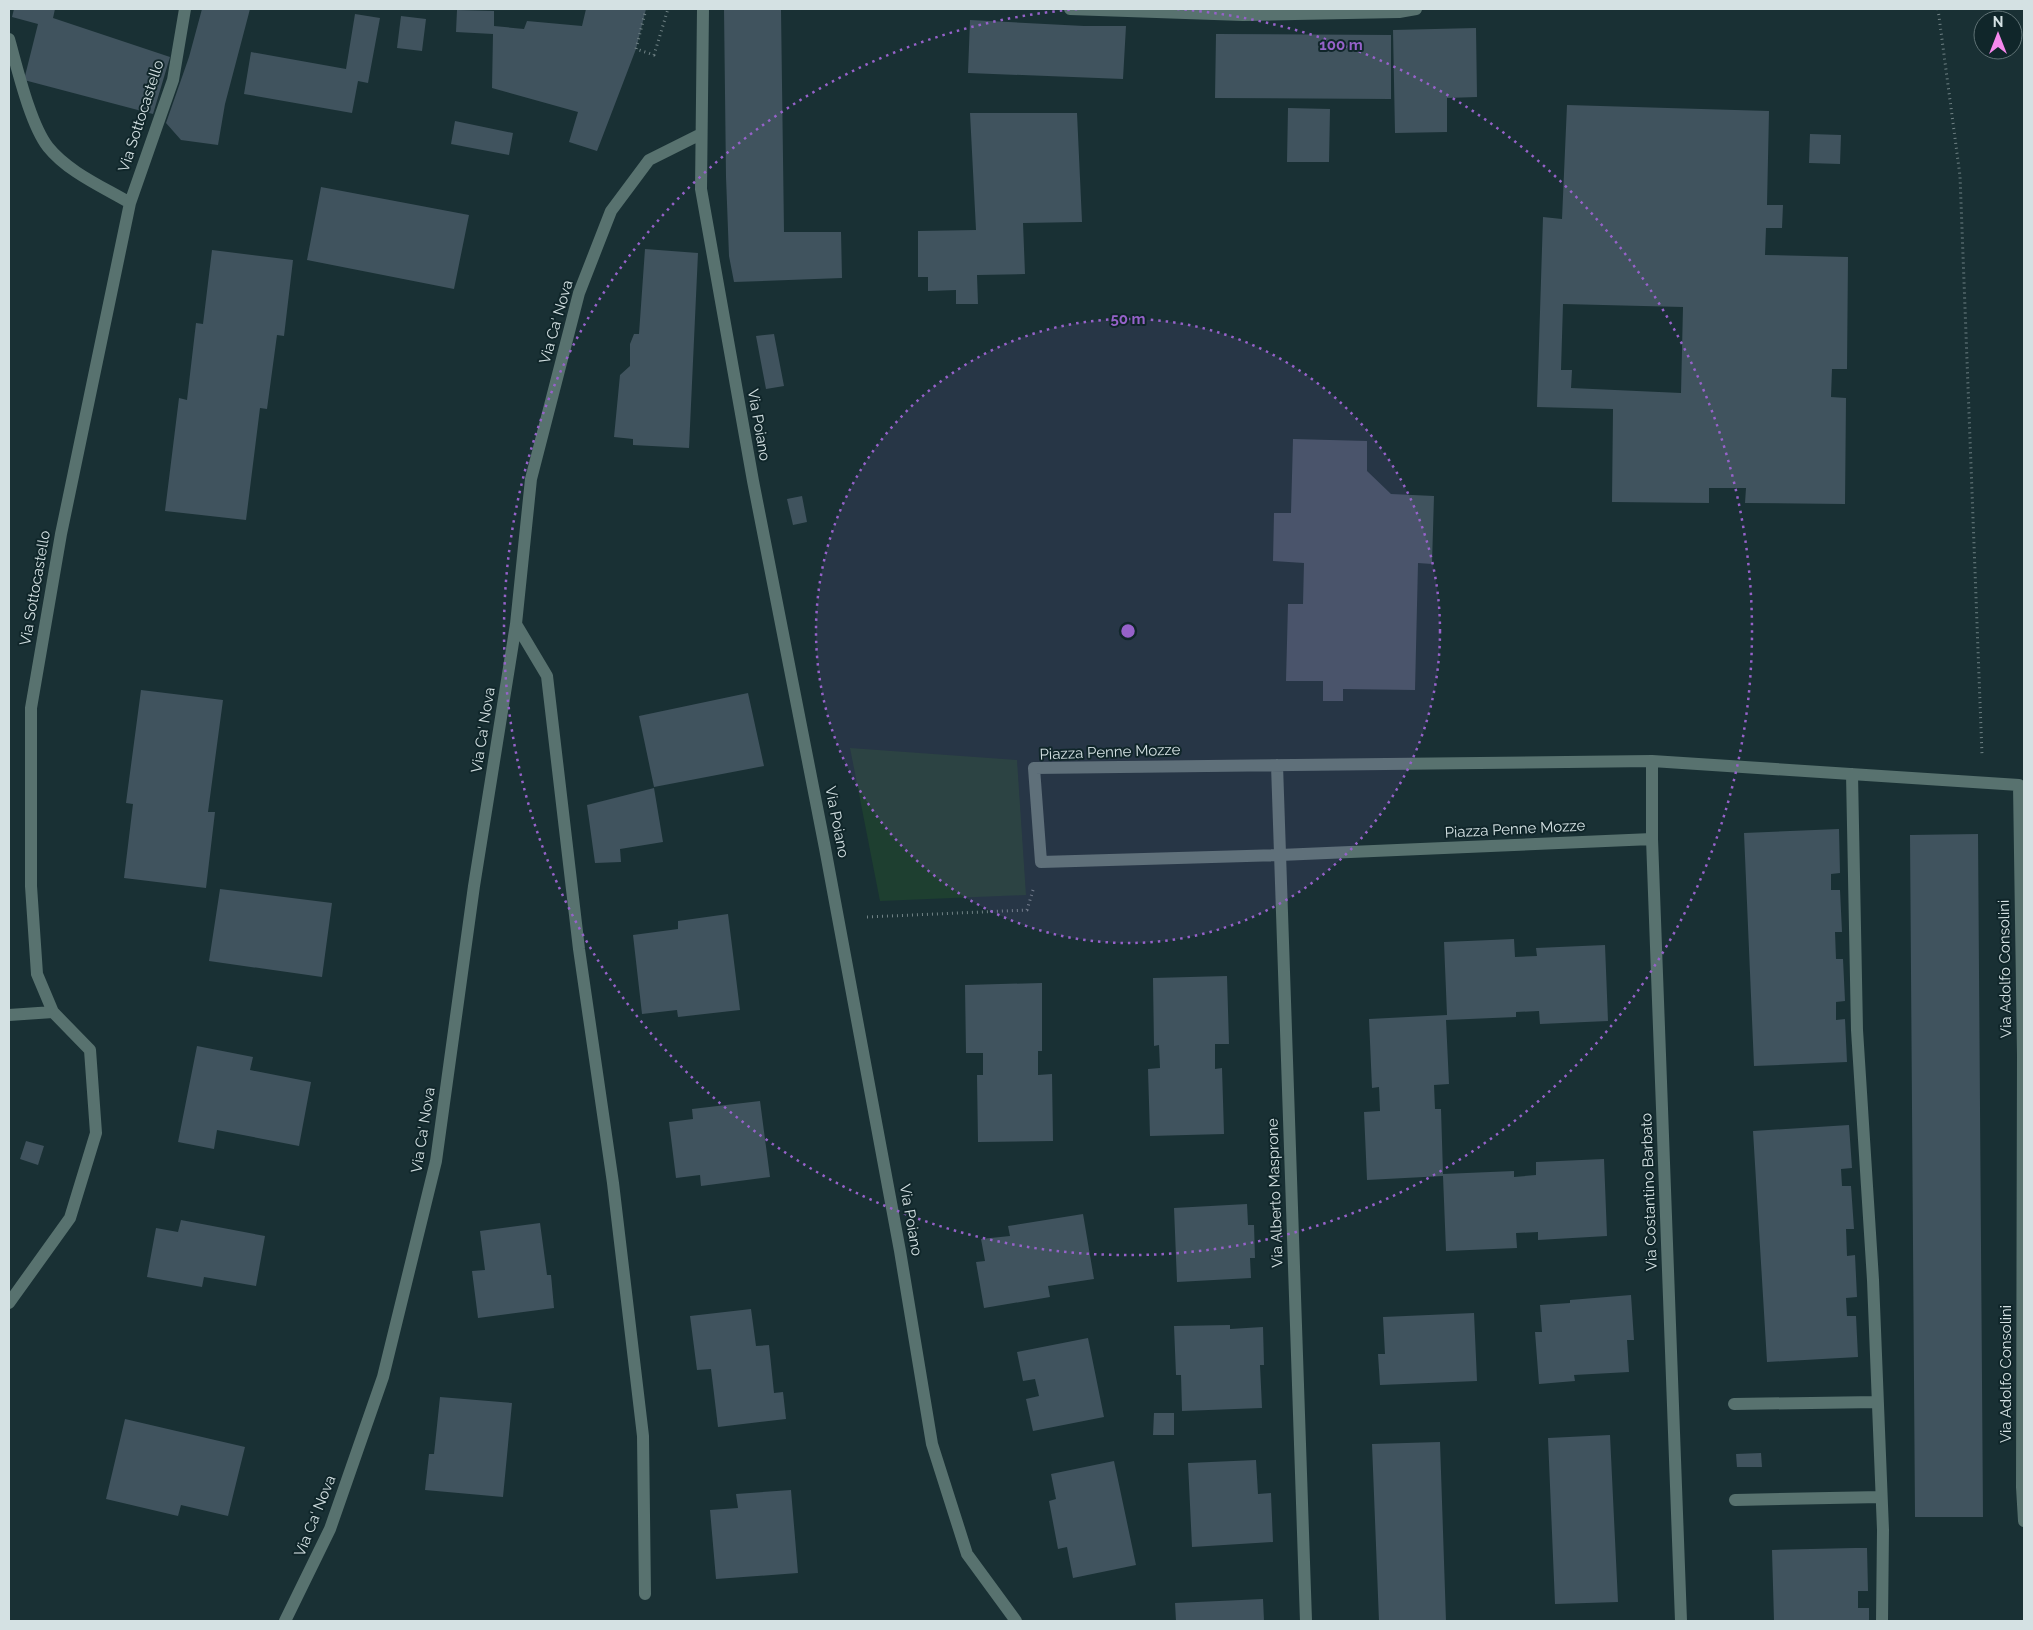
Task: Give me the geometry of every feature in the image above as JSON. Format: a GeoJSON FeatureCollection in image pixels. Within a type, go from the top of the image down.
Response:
{"type":"FeatureCollection","features":[{"type":"Feature","properties":{"kind":"street","name":"Via Sottocastello"},"geometry":{"type":"LineString","coordinates":[[9,1303],[70,1218],[96,1133],[90,1050],[53,1012],[36,974],[31,886],[31,708],[61,534],[130,203],[173,80],[184,9]]}},
{"type":"Feature","properties":{"kind":"street","name":"Via Poiano"},"geometry":{"type":"LineString","coordinates":[[703,9],[701,189],[753,481],[839,919],[900,1251],[932,1444],[967,1554],[1016,1621]]}},
{"type":"Feature","properties":{"kind":"street"},"geometry":{"type":"LineString","coordinates":[[1070,9],[1243,15],[1399,12],[1416,9]]}},
{"type":"Feature","properties":{"kind":"street","name":"Via Sottocastello"},"geometry":{"type":"LineString","coordinates":[[9,39],[36,127],[48,147],[72,169],[130,203]]}},
{"type":"Feature","properties":{"kind":"street","name":"Via Ca' Nova"},"geometry":{"type":"LineString","coordinates":[[285,1621],[330,1528],[383,1376],[436,1162],[474,886],[516,624],[530,479],[579,294],[611,211],[649,160],[701,134]]}},
{"type":"Feature","properties":{"kind":"street"},"geometry":{"type":"LineString","coordinates":[[516,624],[547,676],[579,949],[613,1183],[643,1436],[645,1594]]}},
{"type":"Feature","properties":{"kind":"street","name":"Via Adolfo Consolini"},"geometry":{"type":"LineString","coordinates":[[1652,761],[2019,785],[2023,1055],[2022,1487],[2024,1521]]}},
{"type":"Feature","properties":{"kind":"street","name":"Piazza Penne Mozze"},"geometry":{"type":"LineString","coordinates":[[1652,761],[1034,768],[1041,862],[1280,856],[1652,839]]}},
{"type":"Feature","properties":{"kind":"street","name":"Via Costantino Barbato"},"geometry":{"type":"LineString","coordinates":[[1652,761],[1652,839],[1681,1621]]}},
{"type":"Feature","properties":{"kind":"street","name":"Via Alberto Masprone"},"geometry":{"type":"LineString","coordinates":[[1278,765],[1306,1621]]}},
{"type":"Feature","properties":{"kind":"street"},"geometry":{"type":"LineString","coordinates":[[1852,774],[1857,1030],[1873,1280],[1881,1497],[1882,1621]]}},
{"type":"Feature","properties":{"kind":"street"},"geometry":{"type":"LineString","coordinates":[[9,1016],[53,1012]]}},
{"type":"Feature","properties":{"kind":"street"},"geometry":{"type":"LineString","coordinates":[[1734,1404],[1878,1402]]}},
{"type":"Feature","properties":{"kind":"street"},"geometry":{"type":"LineString","coordinates":[[1735,1500],[1881,1497]]}},
{"type":"Feature","properties":{"kind":"path"},"geometry":{"type":"LineString","coordinates":[[646,9],[636,48],[654,55],[668,9]]}},
{"type":"Feature","properties":{"kind":"path"},"geometry":{"type":"LineString","coordinates":[[1938,9],[1960,176],[1983,783]]}},
{"type":"Feature","properties":{"kind":"path"},"geometry":{"type":"LineString","coordinates":[[839,919],[1027,910],[1041,862]]}},
{"type":"Feature","properties":{"kind":"green space"},"geometry":{"type":"Polygon","coordinates":[[[850,748],[1017,760],[1026,895],[880,901],[850,748]]]}},
{"type":"Feature","properties":{"kind":"building"},"geometry":{"type":"Polygon","coordinates":[[[14,9],[55,9],[53,18],[170,57],[153,114],[24,80],[38,24],[12,17],[14,9]]]}},
{"type":"Feature","properties":{"kind":"building"},"geometry":{"type":"Polygon","coordinates":[[[202,9],[250,9],[225,104],[218,145],[181,140],[166,123],[189,57],[202,9]]]}},
{"type":"Feature","properties":{"kind":"building"},"geometry":{"type":"Polygon","coordinates":[[[586,9],[646,9],[636,49],[597,151],[569,142],[578,112],[492,88],[493,34],[456,32],[457,10],[494,11],[494,26],[524,29],[527,21],[582,26],[586,9]]]}},
{"type":"Feature","properties":{"kind":"building"},"geometry":{"type":"Polygon","coordinates":[[[724,9],[781,10],[784,232],[841,232],[842,278],[734,282],[729,256],[726,177],[724,9]]]}},
{"type":"Feature","properties":{"kind":"building"},"geometry":{"type":"Polygon","coordinates":[[[355,14],[380,18],[368,83],[358,81],[352,113],[244,94],[251,52],[346,69],[355,14]]]}},
{"type":"Feature","properties":{"kind":"building"},"geometry":{"type":"Polygon","coordinates":[[[401,16],[426,19],[422,51],[397,48],[401,16]]]}},
{"type":"Feature","properties":{"kind":"building"},"geometry":{"type":"Polygon","coordinates":[[[970,20],[1084,26],[1126,26],[1123,79],[968,73],[970,20]]]}},
{"type":"Feature","properties":{"kind":"building"},"geometry":{"type":"Polygon","coordinates":[[[1476,28],[1477,97],[1447,98],[1447,132],[1395,133],[1393,30],[1476,28]]]}},
{"type":"Feature","properties":{"kind":"building"},"geometry":{"type":"Polygon","coordinates":[[[1216,34],[1391,35],[1391,99],[1215,98],[1216,34]]]}},
{"type":"Feature","properties":{"kind":"building"},"geometry":{"type":"Polygon","coordinates":[[[1567,105],[1769,111],[1767,205],[1783,205],[1782,228],[1766,228],[1765,255],[1848,257],[1847,369],[1832,369],[1831,397],[1846,398],[1845,504],[1745,503],[1746,488],[1709,488],[1709,503],[1612,502],[1613,409],[1537,407],[1543,217],[1562,219],[1567,105]],[[1563,304],[1561,370],[1572,370],[1571,388],[1681,393],[1683,307],[1563,304]]]}},
{"type":"Feature","properties":{"kind":"building"},"geometry":{"type":"Polygon","coordinates":[[[1288,108],[1330,109],[1329,162],[1287,162],[1288,108]]]}},
{"type":"Feature","properties":{"kind":"building"},"geometry":{"type":"Polygon","coordinates":[[[970,113],[1077,113],[1082,222],[1023,223],[1025,274],[977,275],[978,304],[956,304],[956,290],[928,291],[928,277],[918,277],[918,231],[976,230],[970,113]]]}},
{"type":"Feature","properties":{"kind":"building"},"geometry":{"type":"Polygon","coordinates":[[[455,121],[513,133],[509,155],[451,144],[455,121]]]}},
{"type":"Feature","properties":{"kind":"building"},"geometry":{"type":"Polygon","coordinates":[[[1810,134],[1841,135],[1840,164],[1809,163],[1810,134]]]}},
{"type":"Feature","properties":{"kind":"building"},"geometry":{"type":"Polygon","coordinates":[[[321,187],[469,215],[454,289],[307,260],[321,187]]]}},
{"type":"Feature","properties":{"kind":"building"},"geometry":{"type":"Polygon","coordinates":[[[645,249],[698,253],[689,448],[633,445],[633,439],[614,437],[620,375],[630,366],[630,344],[634,334],[639,334],[645,249]]]}},
{"type":"Feature","properties":{"kind":"building"},"geometry":{"type":"Polygon","coordinates":[[[212,250],[293,260],[284,336],[277,335],[267,409],[260,408],[246,520],[165,511],[179,398],[187,400],[196,323],[203,324],[212,250]]]}},
{"type":"Feature","properties":{"kind":"building"},"geometry":{"type":"Polygon","coordinates":[[[774,334],[784,386],[766,389],[756,336],[774,334]]]}},
{"type":"Feature","properties":{"kind":"building"},"geometry":{"type":"Polygon","coordinates":[[[1293,439],[1367,441],[1367,471],[1391,494],[1434,496],[1432,564],[1418,563],[1415,690],[1343,689],[1343,701],[1323,701],[1323,681],[1286,681],[1288,604],[1303,604],[1304,563],[1273,561],[1274,513],[1291,513],[1293,439]]]}},
{"type":"Feature","properties":{"kind":"building"},"geometry":{"type":"Polygon","coordinates":[[[802,496],[807,522],[793,525],[787,499],[802,496]]]}},
{"type":"Feature","properties":{"kind":"building"},"geometry":{"type":"Polygon","coordinates":[[[141,690],[223,700],[208,812],[215,812],[206,888],[124,878],[133,804],[126,803],[141,690]]]}},
{"type":"Feature","properties":{"kind":"building"},"geometry":{"type":"Polygon","coordinates":[[[748,693],[764,766],[654,787],[639,716],[748,693]]]}},
{"type":"Feature","properties":{"kind":"building"},"geometry":{"type":"Polygon","coordinates":[[[654,788],[663,842],[620,849],[621,862],[595,863],[587,805],[654,788]]]}},
{"type":"Feature","properties":{"kind":"building"},"geometry":{"type":"Polygon","coordinates":[[[1839,829],[1840,873],[1831,874],[1831,890],[1840,890],[1842,932],[1835,932],[1836,959],[1843,959],[1845,1001],[1836,1002],[1836,1020],[1845,1019],[1847,1062],[1754,1066],[1744,833],[1839,829]]]}},
{"type":"Feature","properties":{"kind":"building"},"geometry":{"type":"Polygon","coordinates":[[[1978,834],[1983,1517],[1915,1517],[1910,835],[1978,834]]]}},
{"type":"Feature","properties":{"kind":"building"},"geometry":{"type":"Polygon","coordinates":[[[220,889],[332,903],[322,977],[209,961],[220,889]]]}},
{"type":"Feature","properties":{"kind":"building"},"geometry":{"type":"Polygon","coordinates":[[[728,914],[740,1010],[678,1017],[677,1010],[642,1014],[633,935],[678,929],[678,921],[728,914]]]}},
{"type":"Feature","properties":{"kind":"building"},"geometry":{"type":"Polygon","coordinates":[[[1514,939],[1515,957],[1537,956],[1536,948],[1605,945],[1608,1021],[1540,1024],[1539,1011],[1516,1012],[1516,1017],[1446,1020],[1449,1084],[1434,1085],[1435,1109],[1441,1109],[1443,1174],[1514,1171],[1514,1177],[1536,1175],[1536,1162],[1604,1159],[1607,1236],[1538,1240],[1538,1232],[1516,1233],[1517,1248],[1446,1251],[1443,1176],[1367,1180],[1364,1112],[1380,1111],[1379,1087],[1372,1088],[1369,1019],[1447,1015],[1444,942],[1514,939]]]}},
{"type":"Feature","properties":{"kind":"building"},"geometry":{"type":"Polygon","coordinates":[[[1227,976],[1229,1044],[1215,1044],[1215,1069],[1222,1068],[1224,1134],[1150,1136],[1148,1069],[1160,1068],[1159,1045],[1154,1046],[1153,978],[1227,976]]]}},
{"type":"Feature","properties":{"kind":"building"},"geometry":{"type":"Polygon","coordinates":[[[1042,983],[1042,1051],[1038,1051],[1038,1075],[1052,1074],[1053,1141],[978,1142],[977,1075],[983,1075],[983,1053],[966,1053],[965,985],[1042,983]]]}},
{"type":"Feature","properties":{"kind":"building"},"geometry":{"type":"Polygon","coordinates":[[[197,1046],[253,1057],[250,1070],[311,1082],[299,1146],[217,1130],[214,1149],[178,1142],[197,1046]]]}},
{"type":"Feature","properties":{"kind":"building"},"geometry":{"type":"Polygon","coordinates":[[[760,1101],[770,1177],[701,1186],[700,1175],[676,1178],[669,1122],[693,1119],[692,1109],[760,1101]]]}},
{"type":"Feature","properties":{"kind":"building"},"geometry":{"type":"Polygon","coordinates":[[[1849,1125],[1852,1168],[1841,1169],[1842,1186],[1851,1186],[1854,1229],[1846,1229],[1847,1256],[1855,1255],[1857,1297],[1846,1298],[1847,1316],[1856,1316],[1858,1357],[1767,1362],[1753,1131],[1849,1125]]]}},
{"type":"Feature","properties":{"kind":"building"},"geometry":{"type":"Polygon","coordinates":[[[26,1141],[44,1146],[38,1165],[20,1159],[26,1141]]]}},
{"type":"Feature","properties":{"kind":"building"},"geometry":{"type":"Polygon","coordinates":[[[1247,1204],[1248,1225],[1254,1225],[1255,1258],[1250,1258],[1251,1278],[1177,1282],[1174,1208],[1247,1204]]]}},
{"type":"Feature","properties":{"kind":"building"},"geometry":{"type":"Polygon","coordinates":[[[1083,1214],[1094,1279],[1048,1286],[1050,1297],[984,1308],[976,1262],[985,1261],[981,1239],[1010,1236],[1008,1226],[1083,1214]]]}},
{"type":"Feature","properties":{"kind":"building"},"geometry":{"type":"Polygon","coordinates":[[[181,1220],[265,1236],[256,1286],[204,1277],[202,1287],[147,1277],[156,1228],[178,1232],[181,1220]]]}},
{"type":"Feature","properties":{"kind":"building"},"geometry":{"type":"Polygon","coordinates":[[[540,1223],[547,1275],[551,1275],[554,1308],[478,1318],[472,1271],[485,1270],[480,1231],[540,1223]]]}},
{"type":"Feature","properties":{"kind":"building"},"geometry":{"type":"Polygon","coordinates":[[[1631,1295],[1634,1340],[1627,1340],[1629,1372],[1574,1375],[1575,1381],[1539,1384],[1535,1332],[1542,1332],[1540,1305],[1570,1303],[1570,1300],[1631,1295]]]}},
{"type":"Feature","properties":{"kind":"building"},"geometry":{"type":"Polygon","coordinates":[[[751,1309],[756,1346],[769,1345],[774,1393],[783,1392],[786,1419],[718,1427],[711,1369],[697,1370],[690,1316],[751,1309]]]}},
{"type":"Feature","properties":{"kind":"building"},"geometry":{"type":"Polygon","coordinates":[[[1474,1313],[1477,1381],[1380,1385],[1378,1354],[1385,1354],[1383,1317],[1474,1313]]]}},
{"type":"Feature","properties":{"kind":"building"},"geometry":{"type":"Polygon","coordinates":[[[1230,1325],[1230,1329],[1263,1327],[1264,1365],[1260,1365],[1262,1408],[1182,1411],[1181,1375],[1176,1375],[1174,1326],[1230,1325]]]}},
{"type":"Feature","properties":{"kind":"building"},"geometry":{"type":"Polygon","coordinates":[[[1088,1338],[1104,1417],[1033,1431],[1026,1399],[1039,1396],[1035,1379],[1023,1381],[1017,1352],[1088,1338]]]}},
{"type":"Feature","properties":{"kind":"building"},"geometry":{"type":"Polygon","coordinates":[[[440,1397],[512,1403],[503,1497],[425,1490],[429,1454],[434,1454],[440,1397]]]}},
{"type":"Feature","properties":{"kind":"building"},"geometry":{"type":"Polygon","coordinates":[[[1154,1413],[1174,1413],[1174,1435],[1153,1435],[1154,1413]]]}},
{"type":"Feature","properties":{"kind":"building"},"geometry":{"type":"Polygon","coordinates":[[[125,1419],[245,1447],[228,1516],[181,1505],[178,1516],[106,1499],[125,1419]]]}},
{"type":"Feature","properties":{"kind":"building"},"geometry":{"type":"Polygon","coordinates":[[[1610,1435],[1618,1602],[1555,1604],[1548,1438],[1610,1435]]]}},
{"type":"Feature","properties":{"kind":"building"},"geometry":{"type":"Polygon","coordinates":[[[1440,1442],[1446,1621],[1379,1621],[1372,1444],[1440,1442]]]}},
{"type":"Feature","properties":{"kind":"building"},"geometry":{"type":"Polygon","coordinates":[[[1761,1453],[1762,1467],[1737,1467],[1736,1454],[1761,1453]]]}},
{"type":"Feature","properties":{"kind":"building"},"geometry":{"type":"Polygon","coordinates":[[[1256,1460],[1258,1494],[1271,1493],[1273,1542],[1192,1547],[1188,1463],[1256,1460]]]}},
{"type":"Feature","properties":{"kind":"building"},"geometry":{"type":"Polygon","coordinates":[[[1114,1461],[1136,1565],[1073,1578],[1067,1547],[1058,1549],[1049,1501],[1056,1499],[1051,1474],[1114,1461]]]}},
{"type":"Feature","properties":{"kind":"building"},"geometry":{"type":"Polygon","coordinates":[[[791,1490],[798,1573],[716,1579],[710,1510],[738,1508],[736,1494],[791,1490]]]}},
{"type":"Feature","properties":{"kind":"building"},"geometry":{"type":"Polygon","coordinates":[[[1867,1548],[1868,1591],[1858,1591],[1858,1608],[1869,1608],[1869,1621],[1774,1621],[1772,1550],[1867,1548]]]}},
{"type":"Feature","properties":{"kind":"building"},"geometry":{"type":"Polygon","coordinates":[[[1263,1599],[1264,1621],[1176,1621],[1175,1603],[1263,1599]]]}}]}
